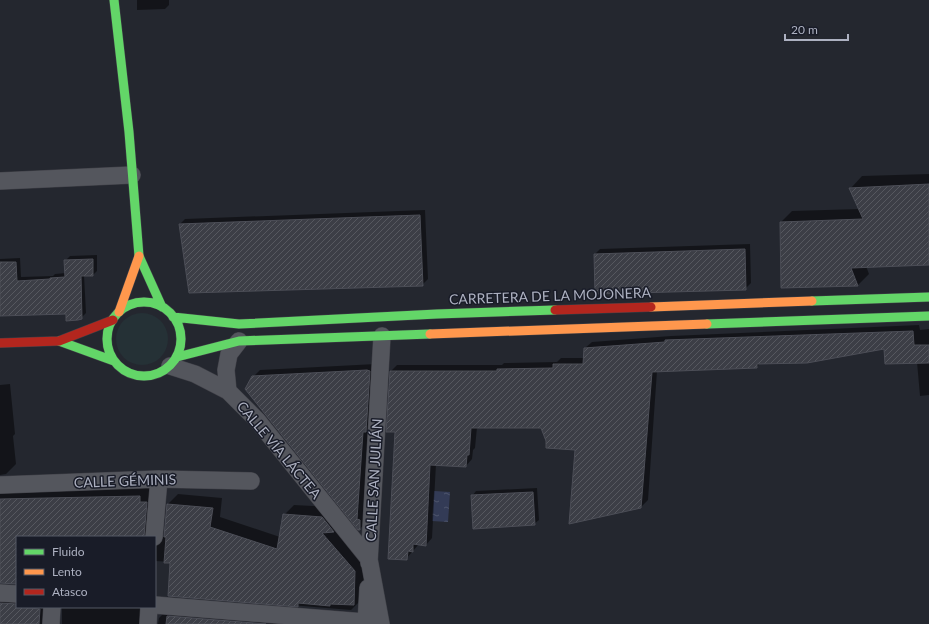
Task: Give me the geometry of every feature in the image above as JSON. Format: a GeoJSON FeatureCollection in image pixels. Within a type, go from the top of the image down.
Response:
{"type":"FeatureCollection","features":[{"type":"Feature","properties":{"kind":"street"},"geometry":{"type":"LineString","coordinates":[[114,0],[139,256],[162,307],[173,317],[181,333],[181,343],[173,362]]}},
{"type":"Feature","properties":{"kind":"street"},"geometry":{"type":"LineString","coordinates":[[0,181],[132,175]]}},
{"type":"Feature","properties":{"kind":"street"},"geometry":{"type":"LineString","coordinates":[[139,256],[119,312],[108,330],[107,341],[109,352],[114,361],[123,369],[133,374],[144,376],[155,374],[173,362],[239,341],[929,316]]}},
{"type":"Feature","properties":{"kind":"street","name":"CARRETERA DE LA MOJONERA"},"geometry":{"type":"LineString","coordinates":[[173,317],[239,324],[429,315],[929,297]]}},
{"type":"Feature","properties":{"kind":"street"},"geometry":{"type":"LineString","coordinates":[[119,312],[129,306],[140,303],[162,307]]}},
{"type":"Feature","properties":{"kind":"street"},"geometry":{"type":"LineString","coordinates":[[0,343],[59,341],[113,320]]}},
{"type":"Feature","properties":{"kind":"street","name":"CALLE SAN JULIÁN"},"geometry":{"type":"LineString","coordinates":[[369,559],[382,336]]}},
{"type":"Feature","properties":{"kind":"street"},"geometry":{"type":"LineString","coordinates":[[59,341],[114,361]]}},
{"type":"Feature","properties":{"kind":"street"},"geometry":{"type":"LineString","coordinates":[[228,391],[226,370],[229,354],[239,341]]}},
{"type":"Feature","properties":{"kind":"street","name":"CALLE VÍA LÁCTEA"},"geometry":{"type":"LineString","coordinates":[[173,362],[228,391],[257,420],[369,559]]}},
{"type":"Feature","properties":{"kind":"street"},"geometry":{"type":"LineString","coordinates":[[154,536],[159,479]]}},
{"type":"Feature","properties":{"kind":"street","name":"CALLE GÉMINIS"},"geometry":{"type":"LineString","coordinates":[[0,485],[159,479],[251,481]]}},
{"type":"Feature","properties":{"kind":"street"},"geometry":{"type":"LineString","coordinates":[[156,605],[265,619],[374,623],[369,559]]}},
{"type":"Feature","properties":{"kind":"street"},"geometry":{"type":"LineString","coordinates":[[0,592],[16,594]]}},
{"type":"Feature","properties":{"kind":"street"},"geometry":{"type":"LineString","coordinates":[[51,624],[52,608]]}},
{"type":"Feature","properties":{"kind":"street"},"geometry":{"type":"LineString","coordinates":[[148,624],[149,608]]}},
{"type":"Feature","properties":{"kind":"shaded area"},"geometry":{"type":"Polygon","coordinates":[[[142,313],[152,315],[160,321],[166,329],[168,339],[166,349],[160,357],[152,363],[142,365],[132,363],[124,357],[118,349],[116,339],[118,329],[124,321],[132,315],[142,313]]]}},
{"type":"Feature","properties":{"kind":"water"},"geometry":{"type":"Polygon","coordinates":[[[434,491],[450,492],[448,522],[432,521],[434,491]]]}},
{"type":"Feature","properties":{"kind":"building"},"geometry":{"type":"Polygon","coordinates":[[[929,184],[929,265],[851,268],[858,286],[781,288],[780,222],[863,219],[849,188],[929,184]]]}},
{"type":"Feature","properties":{"kind":"building"},"geometry":{"type":"Polygon","coordinates":[[[420,215],[423,286],[189,293],[179,224],[420,215]]]}},
{"type":"Feature","properties":{"kind":"building"},"geometry":{"type":"Polygon","coordinates":[[[745,249],[746,290],[595,294],[594,254],[745,249]]]}},
{"type":"Feature","properties":{"kind":"building"},"geometry":{"type":"Polygon","coordinates":[[[93,259],[93,276],[81,276],[82,319],[66,321],[66,314],[0,316],[0,262],[16,262],[17,281],[65,277],[64,260],[93,259]]]}},
{"type":"Feature","properties":{"kind":"building"},"geometry":{"type":"Polygon","coordinates":[[[913,331],[914,345],[929,345],[929,363],[885,364],[884,349],[807,363],[757,364],[757,368],[652,372],[641,508],[569,524],[575,450],[546,448],[546,441],[541,428],[471,428],[469,455],[467,455],[466,467],[430,465],[426,546],[413,544],[413,552],[408,551],[407,560],[388,559],[395,432],[386,432],[390,371],[497,371],[497,369],[553,368],[553,364],[583,364],[584,348],[665,342],[665,340],[913,331]]]}},
{"type":"Feature","properties":{"kind":"building"},"geometry":{"type":"Polygon","coordinates":[[[370,371],[366,432],[363,432],[357,519],[360,520],[360,530],[358,530],[245,389],[252,376],[370,371]]]}},
{"type":"Feature","properties":{"kind":"building"},"geometry":{"type":"Polygon","coordinates":[[[533,492],[535,525],[473,529],[471,495],[533,492]]]}},
{"type":"Feature","properties":{"kind":"building"},"geometry":{"type":"Polygon","coordinates":[[[140,496],[140,502],[147,502],[144,536],[16,536],[16,584],[0,583],[0,499],[140,496]]]}},
{"type":"Feature","properties":{"kind":"building"},"geometry":{"type":"Polygon","coordinates":[[[167,504],[213,508],[210,527],[277,549],[283,514],[322,517],[334,532],[322,533],[355,571],[354,605],[330,604],[330,606],[298,603],[298,607],[168,596],[170,563],[164,563],[166,537],[164,537],[167,504]]]}},
{"type":"Feature","properties":{"kind":"building"},"geometry":{"type":"Polygon","coordinates":[[[0,603],[16,604],[16,608],[40,609],[39,624],[0,624],[0,603]]]}},
{"type":"Feature","properties":{"kind":"building"},"geometry":{"type":"Polygon","coordinates":[[[167,616],[266,624],[166,624],[167,616]]]}},
{"type":"Feature","properties":{"kind":"traffic: fast"},"geometry":{"type":"LineString","coordinates":[[114,0],[129,132],[139,256],[162,307]]}},
{"type":"Feature","properties":{"kind":"traffic: fast"},"geometry":{"type":"LineString","coordinates":[[812,301],[929,297]]}},
{"type":"Feature","properties":{"kind":"traffic: fast"},"geometry":{"type":"LineString","coordinates":[[144,302],[158,305],[170,313],[178,325],[181,339],[178,353],[170,365],[158,373],[144,376],[130,373],[118,365],[110,353],[107,339],[110,325],[118,313],[130,305],[144,302]]}},
{"type":"Feature","properties":{"kind":"traffic: fast"},"geometry":{"type":"LineString","coordinates":[[173,317],[239,324],[437,314],[555,310]]}},
{"type":"Feature","properties":{"kind":"traffic: fast"},"geometry":{"type":"LineString","coordinates":[[707,324],[929,316]]}},
{"type":"Feature","properties":{"kind":"traffic: fast"},"geometry":{"type":"LineString","coordinates":[[177,357],[239,341],[430,334]]}},
{"type":"Feature","properties":{"kind":"traffic: fast"},"geometry":{"type":"LineString","coordinates":[[59,341],[114,361]]}},
{"type":"Feature","properties":{"kind":"traffic: slow"},"geometry":{"type":"LineString","coordinates":[[119,312],[139,256]]}},
{"type":"Feature","properties":{"kind":"traffic: slow"},"geometry":{"type":"LineString","coordinates":[[651,307],[812,301]]}},
{"type":"Feature","properties":{"kind":"traffic: slow"},"geometry":{"type":"LineString","coordinates":[[430,334],[707,324]]}},
{"type":"Feature","properties":{"kind":"traffic: jam"},"geometry":{"type":"LineString","coordinates":[[555,310],[651,307]]}},
{"type":"Feature","properties":{"kind":"traffic: jam"},"geometry":{"type":"LineString","coordinates":[[0,343],[59,341],[113,320]]}}]}
